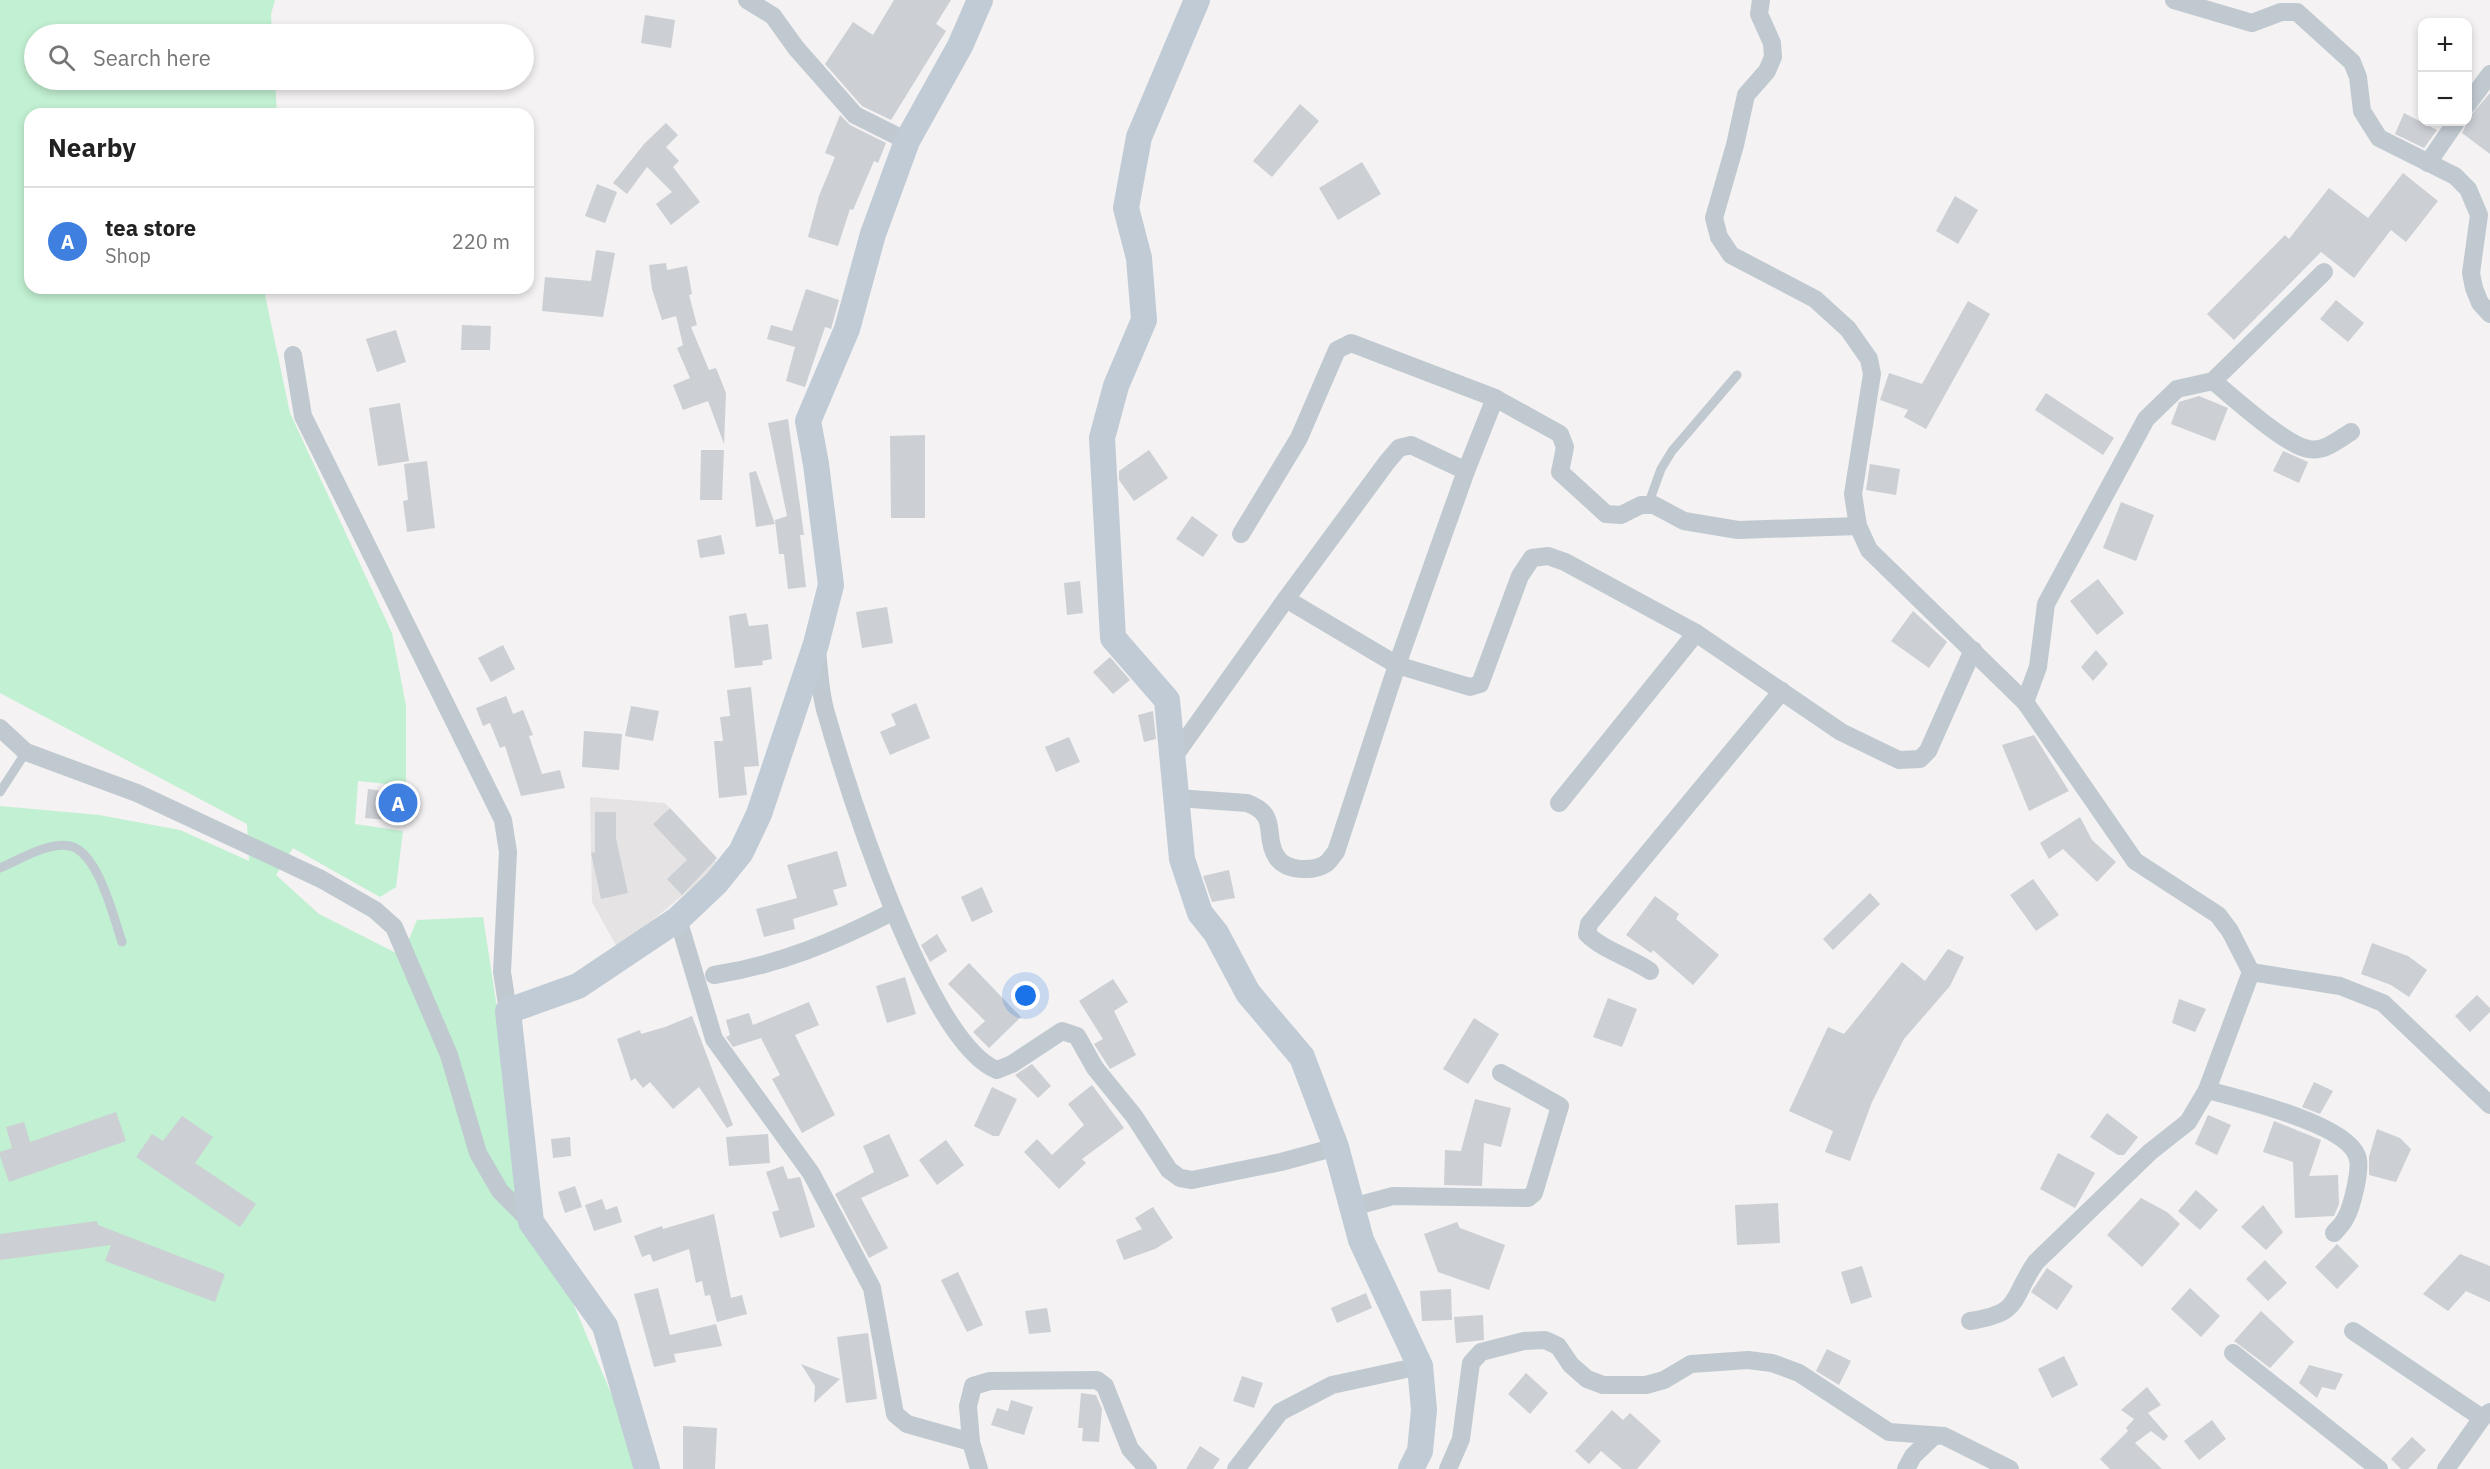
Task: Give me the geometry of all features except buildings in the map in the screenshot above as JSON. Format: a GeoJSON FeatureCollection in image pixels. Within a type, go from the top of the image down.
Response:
{"type":"FeatureCollection","features":[{"type":"Feature","properties":{"kind":"street"},"geometry":{"type":"LineString","coordinates":[[747,0],[773,16],[796,48],[855,115],[907,141]]}},
{"type":"Feature","properties":{"kind":"street"},"geometry":{"type":"LineString","coordinates":[[508,1011],[579,986],[678,919],[716,883],[741,852],[759,814],[816,644],[831,585],[816,464],[808,421],[847,329],[873,234],[907,141],[960,46],[980,0]]}},
{"type":"Feature","properties":{"kind":"street"},"geometry":{"type":"LineString","coordinates":[[1197,0],[1139,137],[1126,208],[1139,258],[1144,320],[1116,386],[1102,438],[1113,638],[1167,700],[1182,859],[1200,913],[1216,933],[1248,993],[1302,1057],[1336,1147],[1361,1240],[1420,1366],[1424,1410],[1420,1451],[1411,1469]]}},
{"type":"Feature","properties":{"kind":"street"},"geometry":{"type":"LineString","coordinates":[[1761,0],[1759,14],[1772,43],[1773,57],[1767,71],[1746,95],[1714,218],[1719,237],[1731,255],[1815,299],[1848,329],[1869,359],[1872,374],[1854,494],[1858,526],[1869,550],[2025,702],[2135,861],[2218,915],[2230,931],[2251,972],[2207,1090],[2188,1122],[2150,1152],[2036,1262],[2026,1276],[2014,1305],[2005,1313],[1971,1322]]}},
{"type":"Feature","properties":{"kind":"street"},"geometry":{"type":"LineString","coordinates":[[2174,0],[2252,23],[2281,12],[2298,12],[2352,62],[2358,77],[2362,111],[2379,138],[2456,176],[2468,189],[2479,215],[2479,230],[2471,273],[2480,303],[2490,314]]}},
{"type":"Feature","properties":{"kind":"street"},"geometry":{"type":"LineString","coordinates":[[2472,99],[2490,74]]}},
{"type":"Feature","properties":{"kind":"street"},"geometry":{"type":"LineString","coordinates":[[2428,163],[2453,126]]}},
{"type":"Feature","properties":{"kind":"street"},"geometry":{"type":"LineString","coordinates":[[2025,702],[2038,667],[2046,604],[2146,419],[2177,389],[2213,381],[2324,272]]}},
{"type":"Feature","properties":{"kind":"street"},"geometry":{"type":"LineString","coordinates":[[1241,534],[1299,438],[1336,350],[1351,343],[1495,398],[1560,434],[1565,447],[1560,472],[1606,514],[1621,515],[1641,505],[1654,504],[1684,521],[1738,530],[1858,526]]}},
{"type":"Feature","properties":{"kind":"street"},"geometry":{"type":"LineString","coordinates":[[293,355],[303,416],[503,820],[508,852],[502,972],[531,1222]]}},
{"type":"Feature","properties":{"kind":"street"},"geometry":{"type":"LineString","coordinates":[[2213,381],[2292,443],[2309,449],[2324,448],[2352,432]]}},
{"type":"Feature","properties":{"kind":"street"},"geometry":{"type":"LineString","coordinates":[[1177,798],[1247,803],[1258,807],[1269,821],[1275,856],[1284,864],[1305,868],[1327,863],[1336,852],[1397,665],[1466,471],[1495,398]]}},
{"type":"Feature","properties":{"kind":"street"},"geometry":{"type":"LineString","coordinates":[[1173,758],[1286,599],[1399,448],[1411,445],[1466,471]]}},
{"type":"Feature","properties":{"kind":"street"},"geometry":{"type":"LineString","coordinates":[[1286,599],[1397,665],[1470,687],[1480,684],[1520,576],[1532,558],[1548,556],[1565,562],[1696,633],[1841,732],[1899,760],[1920,759],[1928,751],[1973,650]]}},
{"type":"Feature","properties":{"kind":"street"},"geometry":{"type":"LineString","coordinates":[[1559,804],[1696,633]]}},
{"type":"Feature","properties":{"kind":"street"},"geometry":{"type":"LineString","coordinates":[[816,644],[825,710],[884,889],[942,1012],[985,1065],[997,1070],[1012,1064],[1062,1032],[1077,1036],[1095,1068],[1134,1116],[1169,1170],[1180,1178],[1192,1180],[1281,1162],[1336,1147]]}},
{"type":"Feature","properties":{"kind":"street"},"geometry":{"type":"LineString","coordinates":[[1650,971],[1632,958],[1596,943],[1587,934],[1589,924],[1782,691]]}},
{"type":"Feature","properties":{"kind":"street"},"geometry":{"type":"LineString","coordinates":[[0,728],[26,752],[137,793],[230,835],[348,894],[375,910],[394,927],[449,1055],[478,1153],[500,1191],[531,1222],[606,1326],[647,1469]]}},
{"type":"Feature","properties":{"kind":"street"},"geometry":{"type":"LineString","coordinates":[[714,975],[753,969],[833,942],[894,911]]}},
{"type":"Feature","properties":{"kind":"street"},"geometry":{"type":"LineString","coordinates":[[678,919],[714,1039],[812,1173],[872,1288],[895,1414],[907,1424],[971,1442]]}},
{"type":"Feature","properties":{"kind":"street"},"geometry":{"type":"LineString","coordinates":[[2251,972],[2340,986],[2383,1003],[2490,1105]]}},
{"type":"Feature","properties":{"kind":"street"},"geometry":{"type":"LineString","coordinates":[[1352,1208],[1393,1196],[1528,1198],[1534,1193],[1560,1106],[1501,1073]]}},
{"type":"Feature","properties":{"kind":"street"},"geometry":{"type":"LineString","coordinates":[[2207,1090],[2277,1108],[2318,1126],[2348,1144],[2357,1155],[2358,1167],[2346,1218],[2334,1233]]}},
{"type":"Feature","properties":{"kind":"street"},"geometry":{"type":"LineString","coordinates":[[2353,1331],[2486,1415],[2446,1469]]}},
{"type":"Feature","properties":{"kind":"street"},"geometry":{"type":"LineString","coordinates":[[1448,1469],[1461,1439],[1471,1363],[1481,1352],[1524,1341],[1545,1340],[1558,1346],[1571,1365],[1587,1379],[1603,1384],[1646,1385],[1664,1380],[1691,1364],[1748,1360],[1772,1363],[1799,1373],[1889,1432],[1944,1436],[2010,1469]]}},
{"type":"Feature","properties":{"kind":"street"},"geometry":{"type":"LineString","coordinates":[[2233,1353],[2379,1469]]}},
{"type":"Feature","properties":{"kind":"street"},"geometry":{"type":"LineString","coordinates":[[1236,1469],[1280,1412],[1332,1385],[1420,1366]]}},
{"type":"Feature","properties":{"kind":"street"},"geometry":{"type":"LineString","coordinates":[[979,1469],[971,1442],[968,1406],[972,1386],[990,1381],[1097,1380],[1105,1386],[1130,1449],[1148,1469]]}},
{"type":"Feature","properties":{"kind":"street"},"geometry":{"type":"LineString","coordinates":[[1906,1469],[1913,1456],[1934,1436]]}},
{"type":"Feature","properties":{"kind":"lane"},"geometry":{"type":"LineString","coordinates":[[1648,505],[1660,469],[1737,375]]}},
{"type":"Feature","properties":{"kind":"lane"},"geometry":{"type":"LineString","coordinates":[[0,792],[26,752]]}},
{"type":"Feature","properties":{"kind":"lane"},"geometry":{"type":"LineString","coordinates":[[0,868],[49,848],[70,845],[80,850],[105,889],[122,942]]}},
{"type":"Feature","properties":{"kind":"shaded area"},"geometry":{"type":"Polygon","coordinates":[[[590,797],[665,803],[719,865],[618,949],[592,902],[590,797]]]}},
{"type":"Feature","properties":{"kind":"green space"},"geometry":{"type":"Polygon","coordinates":[[[0,0],[275,0],[271,14],[272,24],[24,24],[24,90],[276,90],[277,108],[24,108],[24,294],[266,294],[290,413],[392,633],[406,706],[406,786],[358,781],[355,824],[403,831],[396,887],[380,897],[293,848],[276,875],[319,914],[402,956],[417,920],[483,917],[525,1189],[629,1436],[637,1469],[0,1469],[0,806],[99,815],[180,830],[249,861],[247,824],[0,693],[0,0]]]}},
{"type":"Feature","properties":{"kind":"place","name":"tea store"},"geometry":{"type":"Point","coordinates":[398,803]}}]}
